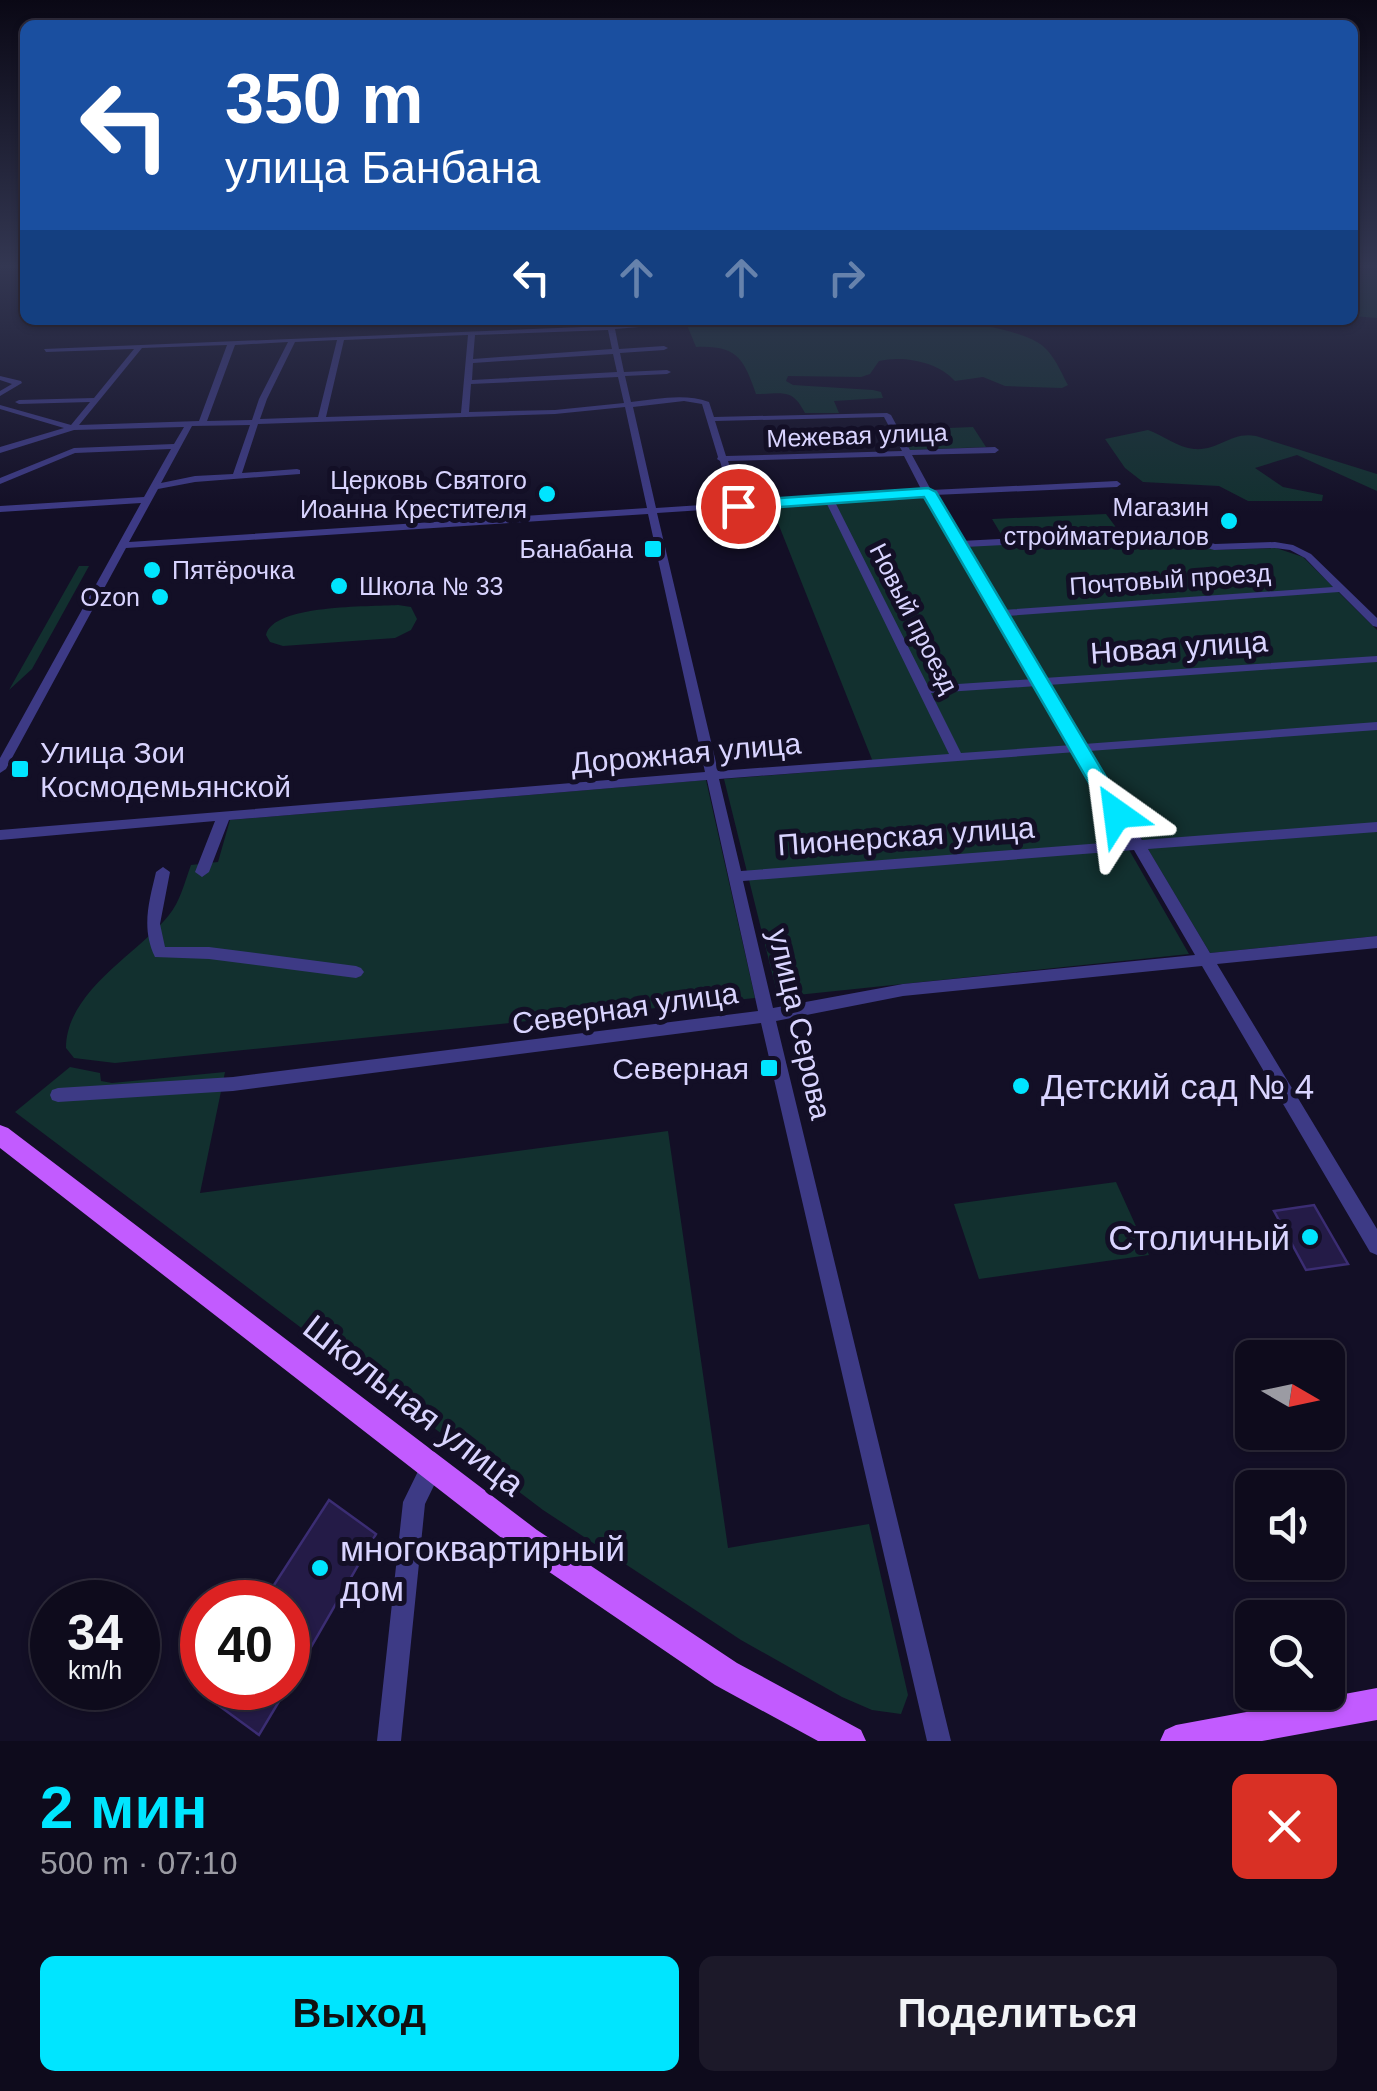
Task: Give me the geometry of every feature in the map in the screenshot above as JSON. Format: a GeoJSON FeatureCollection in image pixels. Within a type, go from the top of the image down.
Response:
{"type":"FeatureCollection","features":[{"type":"Feature","properties":{"kind":"main road","name":"Школьная улица"},"geometry":{"type":"LineString","coordinates":[[0,1135],[432,1467],[631,1612],[726,1674],[850,1741]]}},
{"type":"Feature","properties":{"kind":"main road"},"geometry":{"type":"LineString","coordinates":[[1176,1741],[1377,1704]]}},
{"type":"Feature","properties":{"kind":"street"},"geometry":{"type":"LineString","coordinates":[[46,350],[64,349]]}},
{"type":"Feature","properties":{"kind":"street"},"geometry":{"type":"LineString","coordinates":[[72,428],[137,349]]}},
{"type":"Feature","properties":{"kind":"street"},"geometry":{"type":"LineString","coordinates":[[202,423],[229,349]]}},
{"type":"Feature","properties":{"kind":"street"},"geometry":{"type":"LineString","coordinates":[[237,475],[255,421],[289,349]]}},
{"type":"Feature","properties":{"kind":"street"},"geometry":{"type":"LineString","coordinates":[[322,419],[338,349]]}},
{"type":"Feature","properties":{"kind":"street"},"geometry":{"type":"LineString","coordinates":[[465,414],[471,349]]}},
{"type":"Feature","properties":{"kind":"street"},"geometry":{"type":"LineString","coordinates":[[471,361],[644,349]]}},
{"type":"Feature","properties":{"kind":"street","name":"улица Серова"},"geometry":{"type":"LineString","coordinates":[[615,351],[939,1741]]}},
{"type":"Feature","properties":{"kind":"street"},"geometry":{"type":"LineString","coordinates":[[470,382],[667,372]]}},
{"type":"Feature","properties":{"kind":"street"},"geometry":{"type":"LineString","coordinates":[[0,378],[18,382],[0,394]]}},
{"type":"Feature","properties":{"kind":"street"},"geometry":{"type":"LineString","coordinates":[[0,450],[72,428],[555,412],[684,399],[704,402],[738,506]]}},
{"type":"Feature","properties":{"kind":"street"},"geometry":{"type":"LineString","coordinates":[[19,402],[97,400]]}},
{"type":"Feature","properties":{"kind":"street"},"geometry":{"type":"LineString","coordinates":[[0,407],[72,428]]}},
{"type":"Feature","properties":{"kind":"street"},"geometry":{"type":"LineString","coordinates":[[710,419],[887,416],[1136,846],[1377,1246]]}},
{"type":"Feature","properties":{"kind":"street"},"geometry":{"type":"LineString","coordinates":[[0,769],[188,426]]}},
{"type":"Feature","properties":{"kind":"street"},"geometry":{"type":"LineString","coordinates":[[0,481],[74,451],[177,446]]}},
{"type":"Feature","properties":{"kind":"street","name":"Межевая улица"},"geometry":{"type":"LineString","coordinates":[[721,459],[995,450]]}},
{"type":"Feature","properties":{"kind":"street"},"geometry":{"type":"LineString","coordinates":[[154,487],[237,475],[298,472]]}},
{"type":"Feature","properties":{"kind":"street"},"geometry":{"type":"LineString","coordinates":[[121,545],[928,492],[1117,484]]}},
{"type":"Feature","properties":{"kind":"street","name":"Новый проезд"},"geometry":{"type":"LineString","coordinates":[[829,499],[957,758]]}},
{"type":"Feature","properties":{"kind":"street"},"geometry":{"type":"LineString","coordinates":[[0,509],[147,500]]}},
{"type":"Feature","properties":{"kind":"street"},"geometry":{"type":"LineString","coordinates":[[958,544],[1170,533],[1214,547],[1275,544],[1308,556],[1377,624]]}},
{"type":"Feature","properties":{"kind":"street","name":"Почтовый проезд"},"geometry":{"type":"LineString","coordinates":[[1000,613],[1344,589]]}},
{"type":"Feature","properties":{"kind":"street","name":"Новая улица"},"geometry":{"type":"LineString","coordinates":[[925,690],[1377,658]]}},
{"type":"Feature","properties":{"kind":"street","name":"Дорожная улица"},"geometry":{"type":"LineString","coordinates":[[0,835],[714,775],[1377,726]]}},
{"type":"Feature","properties":{"kind":"street"},"geometry":{"type":"LineString","coordinates":[[202,872],[224,816]]}},
{"type":"Feature","properties":{"kind":"street","name":"Пионерская улица"},"geometry":{"type":"LineString","coordinates":[[738,876],[1377,827]]}},
{"type":"Feature","properties":{"kind":"street"},"geometry":{"type":"LineString","coordinates":[[163,872],[154,913],[154,942],[160,953],[208,952],[356,972]]}},
{"type":"Feature","properties":{"kind":"street","name":"Северная улица"},"geometry":{"type":"LineString","coordinates":[[58,1095],[233,1084],[767,1016],[903,990],[1377,942]]}},
{"type":"Feature","properties":{"kind":"street"},"geometry":{"type":"LineString","coordinates":[[389,1741],[414,1502],[432,1467]]}},
{"type":"Feature","properties":{"kind":"green space"},"geometry":{"type":"Polygon","coordinates":[[[722,349],[1045,349],[1068,385],[1005,386],[983,377],[955,381],[930,365],[888,359],[879,361],[870,374],[861,377],[788,376],[786,381],[793,385],[873,390],[881,392],[883,398],[834,401],[839,413],[805,413],[791,396],[756,394],[743,363],[722,349]]]}},
{"type":"Feature","properties":{"kind":"green space"},"geometry":{"type":"Polygon","coordinates":[[[973,427],[986,447],[910,450],[900,430],[973,427]]]}},
{"type":"Feature","properties":{"kind":"green space"},"geometry":{"type":"Polygon","coordinates":[[[1148,430],[1194,449],[1239,436],[1256,436],[1377,474],[1377,491],[1297,455],[1255,468],[1283,487],[1323,495],[1322,501],[1248,501],[1219,486],[1143,482],[1125,468],[1105,439],[1148,430]]]}},
{"type":"Feature","properties":{"kind":"green space"},"geometry":{"type":"Polygon","coordinates":[[[926,497],[1189,954],[778,997],[724,779],[875,767],[772,508],[926,497]]]}},
{"type":"Feature","properties":{"kind":"green space"},"geometry":{"type":"Polygon","coordinates":[[[1106,514],[1121,534],[1004,539],[992,519],[1106,514]]]}},
{"type":"Feature","properties":{"kind":"green space"},"geometry":{"type":"Polygon","coordinates":[[[1167,536],[1215,550],[1276,548],[1303,557],[1377,630],[1377,936],[1210,953],[966,545],[1167,536]]]}},
{"type":"Feature","properties":{"kind":"green space"},"geometry":{"type":"Polygon","coordinates":[[[79,566],[89,566],[32,669],[9,690],[79,566]]]}},
{"type":"Feature","properties":{"kind":"green space"},"geometry":{"type":"Polygon","coordinates":[[[411,607],[417,619],[411,630],[395,638],[283,646],[270,642],[266,635],[272,625],[303,612],[411,607]]]}},
{"type":"Feature","properties":{"kind":"green space"},"geometry":{"type":"Polygon","coordinates":[[[706,780],[755,998],[115,1063],[74,1058],[66,1048],[69,1028],[90,991],[169,915],[191,865],[218,862],[230,820],[706,780]]]}},
{"type":"Feature","properties":{"kind":"green space"},"geometry":{"type":"Polygon","coordinates":[[[70,1067],[100,1073],[101,1081],[112,1083],[225,1072],[200,1193],[668,1131],[728,1548],[869,1524],[908,1695],[901,1714],[872,1710],[842,1697],[741,1640],[543,1510],[15,1112],[70,1067]]]}},
{"type":"Feature","properties":{"kind":"green space"},"geometry":{"type":"Polygon","coordinates":[[[1116,1182],[1149,1255],[979,1279],[954,1204],[1116,1182]]]}},
{"type":"Feature","properties":{"kind":"building","name":"Столичный"},"geometry":{"type":"Polygon","coordinates":[[[1314,1205],[1348,1264],[1306,1270],[1274,1211],[1314,1205]]]}},
{"type":"Feature","properties":{"kind":"building","name":"многоквартирный дом"},"geometry":{"type":"Polygon","coordinates":[[[329,1500],[376,1534],[310,1649],[310,1580],[277,1580],[329,1500]]]}},
{"type":"Feature","properties":{"kind":"building"},"geometry":{"type":"Polygon","coordinates":[[[225,1710],[274,1710],[259,1735],[225,1710]]]}},
{"type":"Feature","properties":{"kind":"place","name":"Церковь Святого Иоанна Крестителя"},"geometry":{"type":"Point","coordinates":[547,494]}},
{"type":"Feature","properties":{"kind":"place","name":"Магазин стройматериалов"},"geometry":{"type":"Point","coordinates":[1229,521]}},
{"type":"Feature","properties":{"kind":"place","name":"Банабана"},"geometry":{"type":"Point","coordinates":[653,549]}},
{"type":"Feature","properties":{"kind":"place","name":"Пятёрочка"},"geometry":{"type":"Point","coordinates":[152,570]}},
{"type":"Feature","properties":{"kind":"place","name":"Школа № 33"},"geometry":{"type":"Point","coordinates":[339,586]}},
{"type":"Feature","properties":{"kind":"place","name":"Ozon"},"geometry":{"type":"Point","coordinates":[160,597]}},
{"type":"Feature","properties":{"kind":"place","name":"Улица Зои Космодемьянской"},"geometry":{"type":"Point","coordinates":[20,769]}},
{"type":"Feature","properties":{"kind":"place","name":"Северная"},"geometry":{"type":"Point","coordinates":[769,1068]}},
{"type":"Feature","properties":{"kind":"place","name":"Детский сад № 4"},"geometry":{"type":"Point","coordinates":[1021,1086]}},
{"type":"Feature","properties":{"kind":"place","name":"Столичный"},"geometry":{"type":"Point","coordinates":[1310,1237]}},
{"type":"Feature","properties":{"kind":"place","name":"многоквартирный дом"},"geometry":{"type":"Point","coordinates":[320,1568]}},
{"type":"Feature","properties":{"kind":"route"},"geometry":{"type":"LineString","coordinates":[[738,506],[928,492],[1117,814]]}}]}
